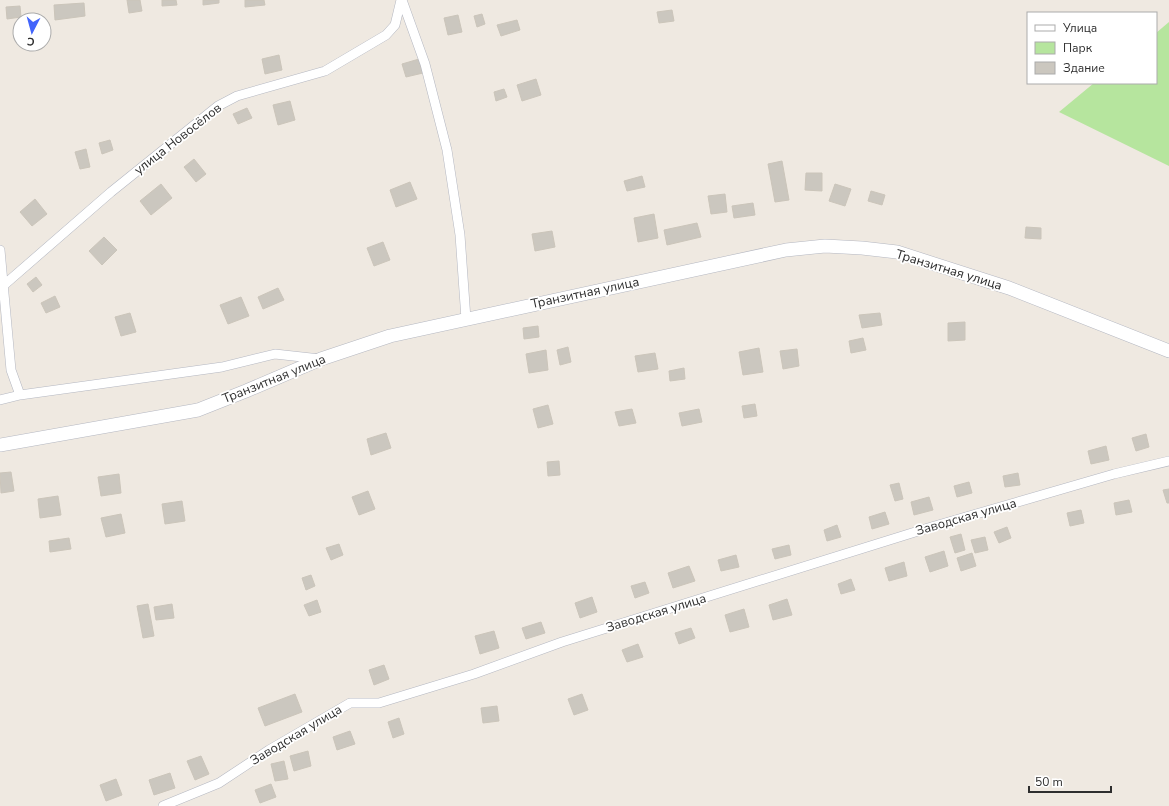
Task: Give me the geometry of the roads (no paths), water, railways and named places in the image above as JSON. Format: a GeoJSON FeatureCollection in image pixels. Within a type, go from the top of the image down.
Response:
{"type":"FeatureCollection","features":[{"type":"Feature","properties":{"kind":"main road","name":"Транзитная улица"},"geometry":{"type":"LineString","coordinates":[[0,445],[198,410],[321,359],[390,336],[786,250],[825,246],[897,252],[1009,288],[1169,351]]}},
{"type":"Feature","properties":{"kind":"street","name":"улица Новосёлов"},"geometry":{"type":"LineString","coordinates":[[2,279],[218,106],[237,96],[325,71],[386,35],[395,25],[402,0]]}},
{"type":"Feature","properties":{"kind":"street"},"geometry":{"type":"LineString","coordinates":[[402,0],[425,64],[447,150],[460,235],[466,319]]}},
{"type":"Feature","properties":{"kind":"street"},"geometry":{"type":"LineString","coordinates":[[0,250],[11,370],[20,395]]}},
{"type":"Feature","properties":{"kind":"street"},"geometry":{"type":"LineString","coordinates":[[0,400],[20,395],[222,367],[275,354],[321,359]]}},
{"type":"Feature","properties":{"kind":"street","name":"Заводская улица"},"geometry":{"type":"LineString","coordinates":[[163,806],[219,782],[269,750],[350,703],[379,703],[474,674],[562,642],[920,530],[1114,474],[1169,461]]}}]}
